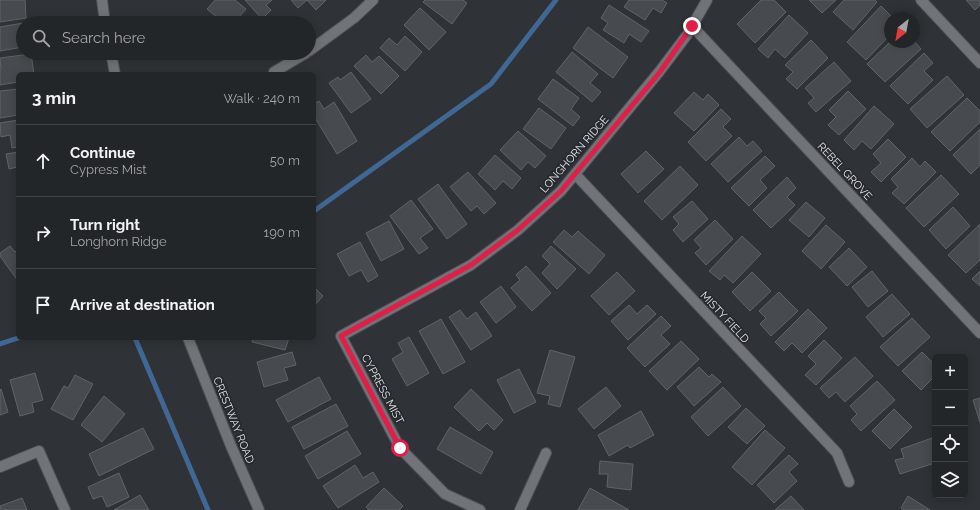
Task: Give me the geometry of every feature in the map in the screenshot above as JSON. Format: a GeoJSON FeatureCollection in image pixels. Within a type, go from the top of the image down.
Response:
{"type":"FeatureCollection","features":[{"type":"Feature","properties":{"kind":"street"},"geometry":{"type":"LineString","coordinates":[[102,0],[104,16]]}},
{"type":"Feature","properties":{"kind":"street"},"geometry":{"type":"LineString","coordinates":[[316,46],[354,18],[373,0]]}},
{"type":"Feature","properties":{"kind":"street","name":"LONGHORN RIDGE"},"geometry":{"type":"LineString","coordinates":[[341,336],[471,265],[518,230],[561,191],[660,72],[692,26],[707,0]]}},
{"type":"Feature","properties":{"kind":"street"},"geometry":{"type":"LineString","coordinates":[[921,0],[980,63]]}},
{"type":"Feature","properties":{"kind":"street","name":"REBEL GROVE"},"geometry":{"type":"LineString","coordinates":[[692,26],[980,333]]}},
{"type":"Feature","properties":{"kind":"street"},"geometry":{"type":"LineString","coordinates":[[112,60],[115,72]]}},
{"type":"Feature","properties":{"kind":"street"},"geometry":{"type":"LineString","coordinates":[[274,72],[294,60]]}},
{"type":"Feature","properties":{"kind":"street","name":"MISTY FIELD"},"geometry":{"type":"LineString","coordinates":[[575,174],[837,453],[849,482]]}},
{"type":"Feature","properties":{"kind":"street","name":"CYPRESS MIST"},"geometry":{"type":"LineString","coordinates":[[341,336],[400,448],[445,494],[480,510]]}},
{"type":"Feature","properties":{"kind":"street","name":"CRESTWAY ROAD"},"geometry":{"type":"LineString","coordinates":[[189,340],[231,446],[259,510]]}},
{"type":"Feature","properties":{"kind":"street"},"geometry":{"type":"LineString","coordinates":[[0,467],[39,451],[65,510]]}},
{"type":"Feature","properties":{"kind":"street"},"geometry":{"type":"LineString","coordinates":[[520,510],[546,453]]}},
{"type":"Feature","properties":{"kind":"building"},"geometry":{"type":"Polygon","coordinates":[[[0,0],[25,0],[26,16],[16,16],[16,20],[0,22],[0,0]]]}},
{"type":"Feature","properties":{"kind":"building"},"geometry":{"type":"Polygon","coordinates":[[[215,0],[235,0],[246,9],[240,16],[216,16],[207,9],[215,0]]]}},
{"type":"Feature","properties":{"kind":"building"},"geometry":{"type":"Polygon","coordinates":[[[245,0],[272,0],[266,5],[271,10],[265,16],[259,16],[245,0]]]}},
{"type":"Feature","properties":{"kind":"building"},"geometry":{"type":"Polygon","coordinates":[[[291,0],[307,0],[298,8],[291,0]]]}},
{"type":"Feature","properties":{"kind":"building"},"geometry":{"type":"Polygon","coordinates":[[[307,0],[326,0],[316,10],[307,0]]]}},
{"type":"Feature","properties":{"kind":"building"},"geometry":{"type":"Polygon","coordinates":[[[425,0],[463,0],[467,3],[452,24],[423,2],[425,0]]]}},
{"type":"Feature","properties":{"kind":"building"},"geometry":{"type":"Polygon","coordinates":[[[629,0],[662,0],[667,3],[661,13],[653,8],[645,20],[624,7],[629,0]]]}},
{"type":"Feature","properties":{"kind":"building"},"geometry":{"type":"Polygon","coordinates":[[[761,0],[774,0],[786,12],[755,43],[737,24],[761,0]]]}},
{"type":"Feature","properties":{"kind":"building"},"geometry":{"type":"Polygon","coordinates":[[[809,0],[836,0],[822,13],[809,0]]]}},
{"type":"Feature","properties":{"kind":"building"},"geometry":{"type":"Polygon","coordinates":[[[844,0],[875,0],[877,2],[853,30],[833,12],[844,0]]]}},
{"type":"Feature","properties":{"kind":"building"},"geometry":{"type":"Polygon","coordinates":[[[966,0],[980,0],[980,5],[975,10],[966,0]]]}},
{"type":"Feature","properties":{"kind":"building"},"geometry":{"type":"Polygon","coordinates":[[[609,5],[649,31],[641,42],[629,34],[624,43],[603,30],[608,23],[601,18],[609,5]]]}},
{"type":"Feature","properties":{"kind":"building"},"geometry":{"type":"Polygon","coordinates":[[[881,6],[887,12],[884,12],[884,41],[866,60],[847,42],[881,6]]]}},
{"type":"Feature","properties":{"kind":"building"},"geometry":{"type":"Polygon","coordinates":[[[420,8],[446,32],[429,50],[404,25],[420,8]]]}},
{"type":"Feature","properties":{"kind":"building"},"geometry":{"type":"Polygon","coordinates":[[[789,15],[808,33],[785,58],[775,49],[768,58],[758,49],[789,15]]]}},
{"type":"Feature","properties":{"kind":"building"},"geometry":{"type":"Polygon","coordinates":[[[16,24],[16,48],[0,51],[0,27],[16,24]]]}},
{"type":"Feature","properties":{"kind":"building"},"geometry":{"type":"Polygon","coordinates":[[[588,27],[628,57],[613,78],[573,48],[588,27]]]}},
{"type":"Feature","properties":{"kind":"building"},"geometry":{"type":"Polygon","coordinates":[[[405,36],[422,52],[405,71],[380,48],[389,38],[397,45],[405,36]]]}},
{"type":"Feature","properties":{"kind":"building"},"geometry":{"type":"Polygon","coordinates":[[[811,40],[828,58],[797,89],[786,79],[793,72],[785,65],[811,40]]]}},
{"type":"Feature","properties":{"kind":"building"},"geometry":{"type":"Polygon","coordinates":[[[884,48],[921,49],[885,82],[867,64],[884,48]]]}},
{"type":"Feature","properties":{"kind":"building"},"geometry":{"type":"Polygon","coordinates":[[[572,52],[598,74],[590,83],[601,92],[592,102],[556,72],[572,52]]]}},
{"type":"Feature","properties":{"kind":"building"},"geometry":{"type":"Polygon","coordinates":[[[924,53],[933,63],[924,71],[933,80],[908,104],[890,86],[924,53]]]}},
{"type":"Feature","properties":{"kind":"building"},"geometry":{"type":"Polygon","coordinates":[[[366,55],[372,62],[379,56],[399,76],[381,94],[354,66],[366,55]]]}},
{"type":"Feature","properties":{"kind":"building"},"geometry":{"type":"Polygon","coordinates":[[[16,56],[16,60],[32,60],[34,72],[16,72],[16,82],[0,85],[0,58],[16,56]]]}},
{"type":"Feature","properties":{"kind":"building"},"geometry":{"type":"Polygon","coordinates":[[[834,62],[851,81],[816,112],[808,103],[814,98],[805,88],[834,62]]]}},
{"type":"Feature","properties":{"kind":"building"},"geometry":{"type":"Polygon","coordinates":[[[351,72],[371,99],[351,113],[329,83],[338,77],[340,80],[351,72]]]}},
{"type":"Feature","properties":{"kind":"building"},"geometry":{"type":"Polygon","coordinates":[[[947,76],[964,95],[927,128],[910,109],[947,76]]]}},
{"type":"Feature","properties":{"kind":"building"},"geometry":{"type":"Polygon","coordinates":[[[553,79],[579,98],[571,109],[580,117],[573,126],[538,99],[553,79]]]}},
{"type":"Feature","properties":{"kind":"building"},"geometry":{"type":"Polygon","coordinates":[[[16,89],[16,115],[0,118],[0,91],[16,89]]]}},
{"type":"Feature","properties":{"kind":"building"},"geometry":{"type":"Polygon","coordinates":[[[848,91],[866,109],[839,135],[828,125],[836,117],[829,110],[848,91]]]}},
{"type":"Feature","properties":{"kind":"building"},"geometry":{"type":"Polygon","coordinates":[[[694,92],[703,100],[708,94],[719,105],[694,131],[674,113],[694,92]]]}},
{"type":"Feature","properties":{"kind":"building"},"geometry":{"type":"Polygon","coordinates":[[[967,98],[980,111],[980,122],[950,151],[931,132],[967,98]]]}},
{"type":"Feature","properties":{"kind":"building"},"geometry":{"type":"Polygon","coordinates":[[[319,101],[324,109],[334,102],[357,141],[337,154],[316,119],[316,103],[319,101]]]}},
{"type":"Feature","properties":{"kind":"building"},"geometry":{"type":"Polygon","coordinates":[[[874,106],[894,124],[871,149],[862,141],[854,150],[844,140],[874,106]]]}},
{"type":"Feature","properties":{"kind":"building"},"geometry":{"type":"Polygon","coordinates":[[[539,108],[566,128],[551,149],[523,129],[539,108]]]}},
{"type":"Feature","properties":{"kind":"building"},"geometry":{"type":"Polygon","coordinates":[[[721,109],[731,119],[723,127],[732,136],[706,161],[688,142],[721,109]]]}},
{"type":"Feature","properties":{"kind":"building"},"geometry":{"type":"Polygon","coordinates":[[[16,120],[16,147],[12,148],[10,135],[1,137],[0,123],[16,120]]]}},
{"type":"Feature","properties":{"kind":"building"},"geometry":{"type":"Polygon","coordinates":[[[980,129],[980,165],[971,174],[953,155],[980,129]]]}},
{"type":"Feature","properties":{"kind":"building"},"geometry":{"type":"Polygon","coordinates":[[[518,131],[546,156],[535,168],[528,162],[521,170],[500,150],[518,131]]]}},
{"type":"Feature","properties":{"kind":"building"},"geometry":{"type":"Polygon","coordinates":[[[739,137],[747,146],[753,141],[762,151],[728,182],[711,164],[739,137]]]}},
{"type":"Feature","properties":{"kind":"building"},"geometry":{"type":"Polygon","coordinates":[[[888,139],[906,157],[881,182],[871,172],[881,163],[873,154],[888,139]]]}},
{"type":"Feature","properties":{"kind":"building"},"geometry":{"type":"Polygon","coordinates":[[[646,151],[664,169],[638,193],[621,174],[646,151]]]}},
{"type":"Feature","properties":{"kind":"building"},"geometry":{"type":"Polygon","coordinates":[[[16,152],[16,167],[9,169],[6,154],[16,152]]]}},
{"type":"Feature","properties":{"kind":"building"},"geometry":{"type":"Polygon","coordinates":[[[495,155],[521,178],[512,189],[503,181],[495,190],[478,174],[495,155]]]}},
{"type":"Feature","properties":{"kind":"building"},"geometry":{"type":"Polygon","coordinates":[[[765,156],[775,166],[760,180],[767,188],[749,206],[731,188],[765,156]]]}},
{"type":"Feature","properties":{"kind":"building"},"geometry":{"type":"Polygon","coordinates":[[[912,158],[920,167],[925,161],[936,172],[904,204],[892,193],[898,187],[891,179],[912,158]]]}},
{"type":"Feature","properties":{"kind":"building"},"geometry":{"type":"Polygon","coordinates":[[[680,166],[698,185],[662,220],[644,201],[680,166]]]}},
{"type":"Feature","properties":{"kind":"building"},"geometry":{"type":"Polygon","coordinates":[[[468,172],[496,203],[484,214],[477,206],[471,211],[450,187],[468,172]]]}},
{"type":"Feature","properties":{"kind":"building"},"geometry":{"type":"Polygon","coordinates":[[[941,175],[959,194],[924,227],[906,208],[941,175]]]}},
{"type":"Feature","properties":{"kind":"building"},"geometry":{"type":"Polygon","coordinates":[[[787,177],[796,188],[787,197],[795,205],[771,228],[753,210],[787,177]]]}},
{"type":"Feature","properties":{"kind":"building"},"geometry":{"type":"Polygon","coordinates":[[[438,184],[467,224],[447,239],[418,199],[438,184]]]}},
{"type":"Feature","properties":{"kind":"building"},"geometry":{"type":"Polygon","coordinates":[[[411,200],[433,229],[420,238],[428,248],[419,254],[390,216],[411,200]]]}},
{"type":"Feature","properties":{"kind":"building"},"geometry":{"type":"Polygon","coordinates":[[[692,201],[708,219],[683,242],[673,230],[679,224],[673,217],[692,201]]]}},
{"type":"Feature","properties":{"kind":"building"},"geometry":{"type":"Polygon","coordinates":[[[806,202],[825,218],[809,237],[789,220],[806,202]]]}},
{"type":"Feature","properties":{"kind":"building"},"geometry":{"type":"Polygon","coordinates":[[[953,207],[970,226],[946,249],[929,230],[953,207]]]}},
{"type":"Feature","properties":{"kind":"building"},"geometry":{"type":"Polygon","coordinates":[[[715,220],[733,239],[706,265],[695,253],[701,248],[694,240],[715,220]]]}},
{"type":"Feature","properties":{"kind":"building"},"geometry":{"type":"Polygon","coordinates":[[[389,221],[404,249],[381,261],[366,233],[389,221]]]}},
{"type":"Feature","properties":{"kind":"building"},"geometry":{"type":"Polygon","coordinates":[[[980,224],[980,260],[966,273],[948,255],[980,224]]]}},
{"type":"Feature","properties":{"kind":"building"},"geometry":{"type":"Polygon","coordinates":[[[826,225],[845,242],[821,269],[802,251],[826,225]]]}},
{"type":"Feature","properties":{"kind":"building"},"geometry":{"type":"Polygon","coordinates":[[[564,230],[572,237],[578,231],[605,255],[589,274],[553,242],[564,230]]]}},
{"type":"Feature","properties":{"kind":"building"},"geometry":{"type":"Polygon","coordinates":[[[742,236],[761,254],[733,283],[724,275],[720,280],[709,271],[742,236]]]}},
{"type":"Feature","properties":{"kind":"building"},"geometry":{"type":"Polygon","coordinates":[[[360,242],[378,276],[368,282],[361,270],[349,276],[337,254],[360,242]]]}},
{"type":"Feature","properties":{"kind":"building"},"geometry":{"type":"Polygon","coordinates":[[[10,246],[15,252],[16,251],[16,278],[0,256],[0,253],[10,246]]]}},
{"type":"Feature","properties":{"kind":"building"},"geometry":{"type":"Polygon","coordinates":[[[551,246],[576,269],[557,289],[542,273],[550,264],[542,256],[551,246]]]}},
{"type":"Feature","properties":{"kind":"building"},"geometry":{"type":"Polygon","coordinates":[[[849,248],[867,267],[847,286],[829,267],[849,248]]]}},
{"type":"Feature","properties":{"kind":"building"},"geometry":{"type":"Polygon","coordinates":[[[526,266],[551,293],[532,311],[511,288],[520,280],[516,275],[526,266]]]}},
{"type":"Feature","properties":{"kind":"building"},"geometry":{"type":"Polygon","coordinates":[[[872,271],[888,291],[868,307],[852,287],[872,271]]]}},
{"type":"Feature","properties":{"kind":"building"},"geometry":{"type":"Polygon","coordinates":[[[980,271],[980,286],[972,279],[980,271]]]}},
{"type":"Feature","properties":{"kind":"building"},"geometry":{"type":"Polygon","coordinates":[[[617,272],[635,291],[609,315],[591,296],[617,272]]]}},
{"type":"Feature","properties":{"kind":"building"},"geometry":{"type":"Polygon","coordinates":[[[752,272],[771,291],[750,311],[732,292],[752,272]]]}},
{"type":"Feature","properties":{"kind":"building"},"geometry":{"type":"Polygon","coordinates":[[[501,286],[516,307],[496,323],[480,302],[501,286]]]}},
{"type":"Feature","properties":{"kind":"building"},"geometry":{"type":"Polygon","coordinates":[[[316,289],[323,296],[316,304],[316,289]]]}},
{"type":"Feature","properties":{"kind":"building"},"geometry":{"type":"Polygon","coordinates":[[[779,292],[798,311],[771,336],[760,324],[766,318],[759,311],[779,292]]]}},
{"type":"Feature","properties":{"kind":"building"},"geometry":{"type":"Polygon","coordinates":[[[892,294],[910,314],[883,337],[866,317],[892,294]]]}},
{"type":"Feature","properties":{"kind":"building"},"geometry":{"type":"Polygon","coordinates":[[[629,305],[637,314],[647,305],[656,314],[628,340],[611,321],[629,305]]]}},
{"type":"Feature","properties":{"kind":"building"},"geometry":{"type":"Polygon","coordinates":[[[808,309],[827,328],[802,353],[792,343],[784,351],[775,342],[808,309]]]}},
{"type":"Feature","properties":{"kind":"building"},"geometry":{"type":"Polygon","coordinates":[[[460,310],[467,319],[476,312],[492,336],[471,350],[449,317],[460,310]]]}},
{"type":"Feature","properties":{"kind":"building"},"geometry":{"type":"Polygon","coordinates":[[[661,316],[671,326],[661,335],[670,344],[645,367],[627,348],[661,316]]]}},
{"type":"Feature","properties":{"kind":"building"},"geometry":{"type":"Polygon","coordinates":[[[912,318],[930,337],[898,366],[880,347],[912,318]]]}},
{"type":"Feature","properties":{"kind":"building"},"geometry":{"type":"Polygon","coordinates":[[[441,319],[465,362],[443,374],[419,331],[441,319]]]}},
{"type":"Feature","properties":{"kind":"building"},"geometry":{"type":"Polygon","coordinates":[[[409,337],[429,373],[407,386],[392,359],[403,352],[398,343],[409,337]]]}},
{"type":"Feature","properties":{"kind":"building"},"geometry":{"type":"Polygon","coordinates":[[[252,340],[288,340],[285,350],[252,342],[252,340]]]}},
{"type":"Feature","properties":{"kind":"building"},"geometry":{"type":"Polygon","coordinates":[[[824,340],[842,358],[816,385],[805,375],[816,364],[808,356],[824,340]]]}},
{"type":"Feature","properties":{"kind":"building"},"geometry":{"type":"Polygon","coordinates":[[[681,341],[699,359],[667,390],[649,371],[681,341]]]}},
{"type":"Feature","properties":{"kind":"building"},"geometry":{"type":"Polygon","coordinates":[[[550,350],[575,357],[560,407],[548,404],[550,396],[537,393],[550,350]]]}},
{"type":"Feature","properties":{"kind":"building"},"geometry":{"type":"Polygon","coordinates":[[[292,352],[296,365],[284,368],[288,380],[264,387],[257,362],[292,352]]]}},
{"type":"Feature","properties":{"kind":"building"},"geometry":{"type":"Polygon","coordinates":[[[922,352],[932,362],[932,379],[921,390],[902,371],[922,352]]]}},
{"type":"Feature","properties":{"kind":"building"},"geometry":{"type":"Polygon","coordinates":[[[855,357],[873,376],[845,402],[836,392],[829,398],[820,388],[855,357]]]}},
{"type":"Feature","properties":{"kind":"building"},"geometry":{"type":"Polygon","coordinates":[[[699,367],[709,377],[712,374],[721,382],[694,406],[677,387],[699,367]]]}},
{"type":"Feature","properties":{"kind":"building"},"geometry":{"type":"Polygon","coordinates":[[[519,369],[536,402],[514,413],[497,380],[519,369]]]}},
{"type":"Feature","properties":{"kind":"building"},"geometry":{"type":"Polygon","coordinates":[[[35,373],[43,400],[32,403],[34,412],[20,416],[10,380],[35,373]]]}},
{"type":"Feature","properties":{"kind":"building"},"geometry":{"type":"Polygon","coordinates":[[[75,375],[93,384],[73,420],[51,409],[64,386],[68,388],[75,375]]]}},
{"type":"Feature","properties":{"kind":"building"},"geometry":{"type":"Polygon","coordinates":[[[319,377],[331,399],[288,422],[276,400],[319,377]]]}},
{"type":"Feature","properties":{"kind":"building"},"geometry":{"type":"Polygon","coordinates":[[[877,381],[895,400],[861,431],[851,420],[857,414],[850,406],[877,381]]]}},
{"type":"Feature","properties":{"kind":"building"},"geometry":{"type":"Polygon","coordinates":[[[606,387],[621,406],[594,429],[578,409],[606,387]]]}},
{"type":"Feature","properties":{"kind":"building"},"geometry":{"type":"Polygon","coordinates":[[[723,387],[741,406],[708,436],[691,417],[723,387]]]}},
{"type":"Feature","properties":{"kind":"building"},"geometry":{"type":"Polygon","coordinates":[[[1,389],[8,412],[0,415],[0,390],[1,389]]]}},
{"type":"Feature","properties":{"kind":"building"},"geometry":{"type":"Polygon","coordinates":[[[471,389],[503,420],[494,430],[487,423],[479,431],[454,407],[471,389]]]}},
{"type":"Feature","properties":{"kind":"building"},"geometry":{"type":"Polygon","coordinates":[[[104,396],[125,414],[102,442],[81,425],[104,396]]]}},
{"type":"Feature","properties":{"kind":"building"},"geometry":{"type":"Polygon","coordinates":[[[980,398],[980,422],[973,400],[980,398]]]}},
{"type":"Feature","properties":{"kind":"building"},"geometry":{"type":"Polygon","coordinates":[[[336,404],[348,426],[304,449],[292,427],[336,404]]]}},
{"type":"Feature","properties":{"kind":"building"},"geometry":{"type":"Polygon","coordinates":[[[746,408],[765,426],[747,444],[728,427],[746,408]]]}},
{"type":"Feature","properties":{"kind":"building"},"geometry":{"type":"Polygon","coordinates":[[[894,409],[912,427],[890,449],[872,431],[894,409]]]}},
{"type":"Feature","properties":{"kind":"building"},"geometry":{"type":"Polygon","coordinates":[[[641,411],[654,435],[630,448],[628,445],[609,456],[598,435],[641,411]]]}},
{"type":"Feature","properties":{"kind":"building"},"geometry":{"type":"Polygon","coordinates":[[[450,427],[493,452],[481,474],[437,449],[450,427]]]}},
{"type":"Feature","properties":{"kind":"building"},"geometry":{"type":"Polygon","coordinates":[[[143,428],[154,449],[99,476],[89,454],[143,428]]]}},
{"type":"Feature","properties":{"kind":"building"},"geometry":{"type":"Polygon","coordinates":[[[765,430],[785,448],[752,485],[732,467],[765,430]]]}},
{"type":"Feature","properties":{"kind":"building"},"geometry":{"type":"Polygon","coordinates":[[[347,431],[361,454],[318,479],[305,456],[347,431]]]}},
{"type":"Feature","properties":{"kind":"building"},"geometry":{"type":"Polygon","coordinates":[[[932,438],[932,464],[900,474],[895,460],[904,458],[901,449],[932,438]]]}},
{"type":"Feature","properties":{"kind":"building"},"geometry":{"type":"Polygon","coordinates":[[[789,455],[798,464],[789,472],[797,481],[774,503],[757,485],[789,455]]]}},
{"type":"Feature","properties":{"kind":"building"},"geometry":{"type":"Polygon","coordinates":[[[600,461],[633,464],[631,490],[607,487],[608,474],[599,474],[600,461]]]}},
{"type":"Feature","properties":{"kind":"building"},"geometry":{"type":"Polygon","coordinates":[[[355,465],[363,478],[373,472],[379,482],[338,508],[323,486],[355,465]]]}},
{"type":"Feature","properties":{"kind":"building"},"geometry":{"type":"Polygon","coordinates":[[[119,473],[129,497],[107,507],[102,496],[93,499],[88,487],[119,473]]]}},
{"type":"Feature","properties":{"kind":"building"},"geometry":{"type":"Polygon","coordinates":[[[384,488],[403,506],[399,510],[369,510],[366,507],[384,488]]]}},
{"type":"Feature","properties":{"kind":"building"},"geometry":{"type":"Polygon","coordinates":[[[590,488],[629,510],[578,510],[590,488]]]}},
{"type":"Feature","properties":{"kind":"building"},"geometry":{"type":"Polygon","coordinates":[[[140,495],[149,510],[114,510],[140,495]]]}},
{"type":"Feature","properties":{"kind":"building"},"geometry":{"type":"Polygon","coordinates":[[[791,496],[804,510],[775,510],[791,496]]]}},
{"type":"Feature","properties":{"kind":"building"},"geometry":{"type":"Polygon","coordinates":[[[908,496],[930,510],[904,510],[901,508],[908,496]]]}},
{"type":"Feature","properties":{"kind":"building"},"geometry":{"type":"Polygon","coordinates":[[[22,498],[27,510],[1,510],[0,506],[22,498]]]}},
{"type":"Feature","properties":{"kind":"waterway"},"geometry":{"type":"LineString","coordinates":[[316,210],[491,84],[556,0]]}},
{"type":"Feature","properties":{"kind":"waterway"},"geometry":{"type":"LineString","coordinates":[[0,344],[16,339]]}},
{"type":"Feature","properties":{"kind":"waterway"},"geometry":{"type":"LineString","coordinates":[[136,340],[208,510]]}},
{"type":"Feature","properties":{"kind":"route"},"geometry":{"type":"LineString","coordinates":[[400,448],[341,336],[471,265],[518,230],[561,191],[660,72],[692,26]]}}]}
